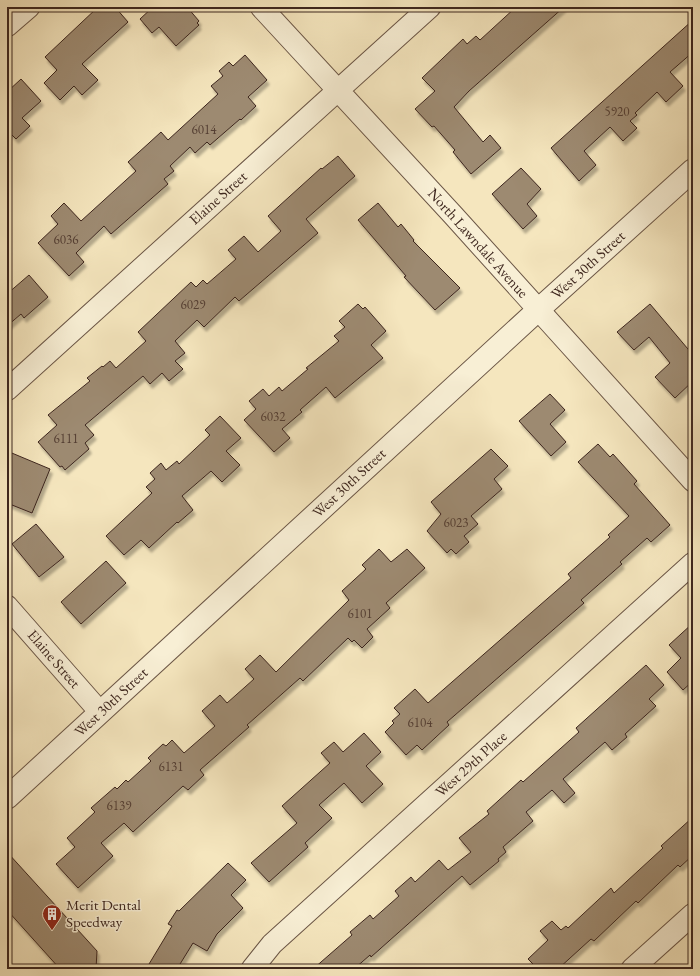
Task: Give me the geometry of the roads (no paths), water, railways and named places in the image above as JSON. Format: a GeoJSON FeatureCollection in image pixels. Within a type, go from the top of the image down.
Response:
{"type":"FeatureCollection","features":[{"type":"Feature","properties":{"kind":"street"},"geometry":{"type":"LineString","coordinates":[[7,26],[29,7]]}},
{"type":"Feature","properties":{"kind":"street","name":"North Lawndale Avenue"},"geometry":{"type":"LineString","coordinates":[[261,7],[693,481]]}},
{"type":"Feature","properties":{"kind":"street","name":"Elaine Street"},"geometry":{"type":"LineString","coordinates":[[7,390],[430,7]]}},
{"type":"Feature","properties":{"kind":"street","name":"West 30th Street"},"geometry":{"type":"LineString","coordinates":[[7,798],[538,310],[693,170]]}},
{"type":"Feature","properties":{"kind":"street","name":"West 29th Place"},"geometry":{"type":"LineString","coordinates":[[252,969],[272,944],[693,563]]}},
{"type":"Feature","properties":{"kind":"street","name":"Elaine Street"},"geometry":{"type":"LineString","coordinates":[[7,606],[100,712]]}},
{"type":"Feature","properties":{"kind":"street"},"geometry":{"type":"LineString","coordinates":[[632,969],[693,914]]}},
{"type":"Feature","properties":{"kind":"place","name":"Merit Dental Speedway"},"geometry":{"type":"Point","coordinates":[52,931]}}]}
